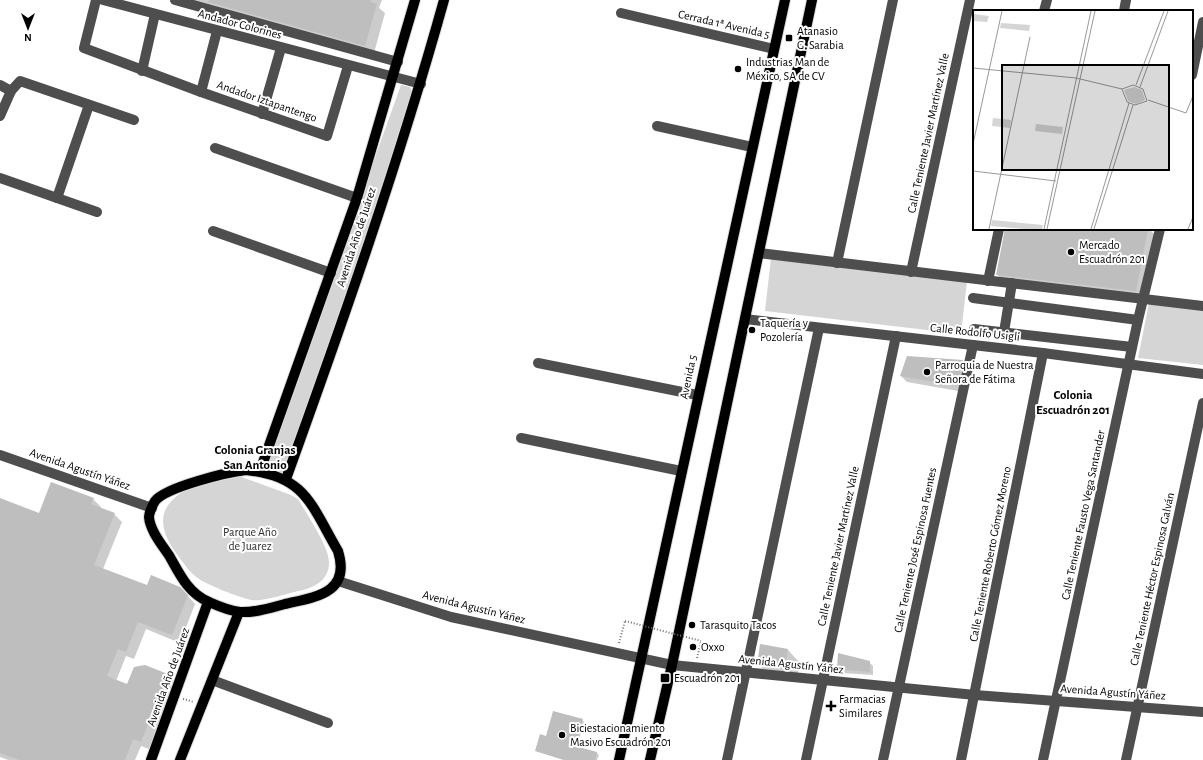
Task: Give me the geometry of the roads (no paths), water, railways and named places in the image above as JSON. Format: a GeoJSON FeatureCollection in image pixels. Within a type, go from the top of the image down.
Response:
{"type":"FeatureCollection","features":[{"type":"Feature","properties":{"kind":"main road","name":"Avenida Año de Juárez"},"geometry":{"type":"LineString","coordinates":[[260,471],[357,198],[415,0]]}},
{"type":"Feature","properties":{"kind":"main road","name":"Avenida Año de Juárez"},"geometry":{"type":"LineString","coordinates":[[286,479],[333,349],[421,84],[444,0]]}},
{"type":"Feature","properties":{"kind":"main road","name":"Avenida 5"},"geometry":{"type":"LineString","coordinates":[[619,760],[680,471],[784,0]]}},
{"type":"Feature","properties":{"kind":"main road"},"geometry":{"type":"LineString","coordinates":[[650,760],[672,665],[812,0]]}},
{"type":"Feature","properties":{"kind":"main road"},"geometry":{"type":"LineString","coordinates":[[235,471],[260,471],[286,479],[304,494],[338,551],[341,561],[338,581],[331,589],[321,596],[255,612],[239,612],[208,602],[197,596],[181,577],[152,527],[149,516],[155,501],[176,489],[235,471]]}},
{"type":"Feature","properties":{"kind":"main road","name":"Avenida Año de Juárez"},"geometry":{"type":"LineString","coordinates":[[151,760],[176,696],[208,602]]}},
{"type":"Feature","properties":{"kind":"main road"},"geometry":{"type":"LineString","coordinates":[[180,760],[239,612]]}},
{"type":"Feature","properties":{"kind":"street","name":"Andador Iztapantengo"},"geometry":{"type":"LineString","coordinates":[[96,0],[84,48],[142,71],[327,136],[348,66]]}},
{"type":"Feature","properties":{"kind":"street","name":"Andador Colorines"},"geometry":{"type":"LineString","coordinates":[[103,0],[348,66]]}},
{"type":"Feature","properties":{"kind":"street","name":"Andador Colorines"},"geometry":{"type":"LineString","coordinates":[[175,0],[398,62]]}},
{"type":"Feature","properties":{"kind":"street"},"geometry":{"type":"LineString","coordinates":[[837,263],[893,0]]}},
{"type":"Feature","properties":{"kind":"street","name":"Calle Teniente Javier Martínez Valle"},"geometry":{"type":"LineString","coordinates":[[911,272],[970,0]]}},
{"type":"Feature","properties":{"kind":"street"},"geometry":{"type":"LineString","coordinates":[[1044,10],[1046,0]]}},
{"type":"Feature","properties":{"kind":"street"},"geometry":{"type":"LineString","coordinates":[[1124,10],[1126,0]]}},
{"type":"Feature","properties":{"kind":"street","name":"Cerrada 1ª Avenida 5"},"geometry":{"type":"LineString","coordinates":[[621,13],[774,49]]}},
{"type":"Feature","properties":{"kind":"street"},"geometry":{"type":"LineString","coordinates":[[142,71],[155,14]]}},
{"type":"Feature","properties":{"kind":"street"},"geometry":{"type":"LineString","coordinates":[[1193,70],[1203,22]]}},
{"type":"Feature","properties":{"kind":"street"},"geometry":{"type":"LineString","coordinates":[[201,92],[217,31]]}},
{"type":"Feature","properties":{"kind":"street"},"geometry":{"type":"LineString","coordinates":[[262,114],[281,48]]}},
{"type":"Feature","properties":{"kind":"street"},"geometry":{"type":"LineString","coordinates":[[348,66],[421,84]]}},
{"type":"Feature","properties":{"kind":"street"},"geometry":{"type":"LineString","coordinates":[[0,116],[11,91],[20,81],[134,120]]}},
{"type":"Feature","properties":{"kind":"street"},"geometry":{"type":"LineString","coordinates":[[0,85],[11,91]]}},
{"type":"Feature","properties":{"kind":"street"},"geometry":{"type":"LineString","coordinates":[[57,198],[89,105]]}},
{"type":"Feature","properties":{"kind":"street"},"geometry":{"type":"LineString","coordinates":[[657,126],[752,147]]}},
{"type":"Feature","properties":{"kind":"street"},"geometry":{"type":"LineString","coordinates":[[215,148],[357,198]]}},
{"type":"Feature","properties":{"kind":"street"},"geometry":{"type":"LineString","coordinates":[[0,178],[97,212]]}},
{"type":"Feature","properties":{"kind":"street"},"geometry":{"type":"LineString","coordinates":[[988,281],[999,230]]}},
{"type":"Feature","properties":{"kind":"street","name":"Calle Teniente Fausto Vega Santander"},"geometry":{"type":"LineString","coordinates":[[1044,760],[1132,347],[1160,230]]}},
{"type":"Feature","properties":{"kind":"street"},"geometry":{"type":"LineString","coordinates":[[213,231],[331,273]]}},
{"type":"Feature","properties":{"kind":"street"},"geometry":{"type":"LineString","coordinates":[[759,253],[1203,306]]}},
{"type":"Feature","properties":{"kind":"street"},"geometry":{"type":"LineString","coordinates":[[1004,332],[1012,283]]}},
{"type":"Feature","properties":{"kind":"street"},"geometry":{"type":"LineString","coordinates":[[973,298],[1138,320]]}},
{"type":"Feature","properties":{"kind":"street","name":"Calle Rodolfo Usigli"},"geometry":{"type":"LineString","coordinates":[[745,319],[1043,353],[1203,374]]}},
{"type":"Feature","properties":{"kind":"street"},"geometry":{"type":"LineString","coordinates":[[727,760],[819,328]]}},
{"type":"Feature","properties":{"kind":"street"},"geometry":{"type":"LineString","coordinates":[[974,329],[1132,347]]}},
{"type":"Feature","properties":{"kind":"street","name":"Calle Teniente Javier Martínez Valle"},"geometry":{"type":"LineString","coordinates":[[806,760],[896,336]]}},
{"type":"Feature","properties":{"kind":"street","name":"Calle Teniente José Espinosa Fuentes"},"geometry":{"type":"LineString","coordinates":[[883,760],[973,345]]}},
{"type":"Feature","properties":{"kind":"street","name":"Calle Teniente Roberto Gómez Moreno"},"geometry":{"type":"LineString","coordinates":[[961,760],[1043,353]]}},
{"type":"Feature","properties":{"kind":"street"},"geometry":{"type":"LineString","coordinates":[[538,363],[697,395]]}},
{"type":"Feature","properties":{"kind":"street","name":"Calle Teniente Héctor Espinosa Galván"},"geometry":{"type":"LineString","coordinates":[[1126,760],[1203,403]]}},
{"type":"Feature","properties":{"kind":"street"},"geometry":{"type":"LineString","coordinates":[[521,438],[680,471]]}},
{"type":"Feature","properties":{"kind":"street","name":"Avenida Agustín Yáñez"},"geometry":{"type":"LineString","coordinates":[[0,455],[152,508]]}},
{"type":"Feature","properties":{"kind":"street","name":"Avenida Agustín Yáñez"},"geometry":{"type":"LineString","coordinates":[[338,581],[451,617],[640,660],[672,665],[975,695],[1203,712]]}},
{"type":"Feature","properties":{"kind":"street"},"geometry":{"type":"LineString","coordinates":[[212,680],[328,723]]}},
{"type":"Feature","properties":{"kind":"place","name":"Atanasio G. Sarabia"},"geometry":{"type":"Point","coordinates":[789,38]}},
{"type":"Feature","properties":{"kind":"place","name":"Industrias Man de México, SA de CV"},"geometry":{"type":"Point","coordinates":[738,69]}},
{"type":"Feature","properties":{"kind":"place","name":"Mercado Escuadrón 201"},"geometry":{"type":"Point","coordinates":[1071,252]}},
{"type":"Feature","properties":{"kind":"place","name":"Taquería y Pozolería"},"geometry":{"type":"Point","coordinates":[752,330]}},
{"type":"Feature","properties":{"kind":"place","name":"Parroquia de Nuestra Señora de Fátima"},"geometry":{"type":"Point","coordinates":[927,372]}},
{"type":"Feature","properties":{"kind":"place","name":"Tarasquito Tacos"},"geometry":{"type":"Point","coordinates":[692,625]}},
{"type":"Feature","properties":{"kind":"place","name":"Oxxo"},"geometry":{"type":"Point","coordinates":[693,647]}},
{"type":"Feature","properties":{"kind":"place","name":"Escuadrón 201"},"geometry":{"type":"Point","coordinates":[665,678]}},
{"type":"Feature","properties":{"kind":"place","name":"Farmacias Similares"},"geometry":{"type":"Point","coordinates":[831,706]}},
{"type":"Feature","properties":{"kind":"place","name":"Biciestacionamiento Masivo Escuadrón 201"},"geometry":{"type":"Point","coordinates":[562,735]}},
{"type":"Feature","properties":{"kind":"district","name":"Colonia Escuadrón 201"},"geometry":{"type":"Point","coordinates":[1073,402]}},
{"type":"Feature","properties":{"kind":"district","name":"Colonia Granjas San Antonio"},"geometry":{"type":"Point","coordinates":[255,458]}},
{"type":"Feature","properties":{"kind":"park label","name":"Parque Año de Juarez"},"geometry":{"type":"Point","coordinates":[250,539]}}]}
